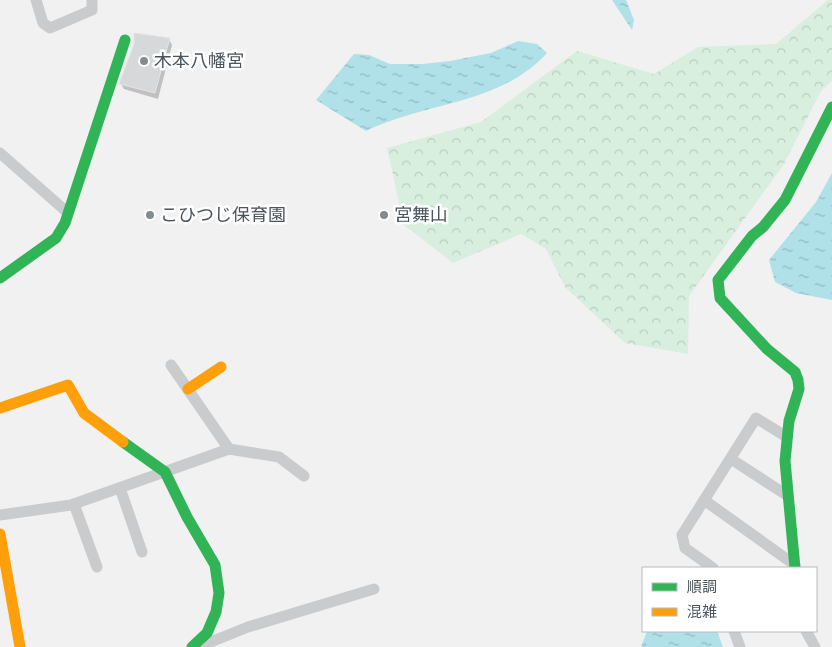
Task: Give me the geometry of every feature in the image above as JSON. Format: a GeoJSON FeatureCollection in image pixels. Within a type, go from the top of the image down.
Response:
{"type":"FeatureCollection","features":[{"type":"Feature","properties":{"kind":"street"},"geometry":{"type":"LineString","coordinates":[[36,0],[44,23],[50,28],[92,10],[92,0]]}},
{"type":"Feature","properties":{"kind":"street"},"geometry":{"type":"LineString","coordinates":[[0,278],[56,238],[66,223],[114,68],[125,40]]}},
{"type":"Feature","properties":{"kind":"street"},"geometry":{"type":"LineString","coordinates":[[795,567],[785,461],[786,437],[799,388],[795,372],[767,349],[720,298],[718,280],[752,236],[763,227],[785,200],[810,152],[826,114],[832,107]]}},
{"type":"Feature","properties":{"kind":"street"},"geometry":{"type":"LineString","coordinates":[[0,153],[68,213]]}},
{"type":"Feature","properties":{"kind":"street"},"geometry":{"type":"LineString","coordinates":[[171,365],[229,449]]}},
{"type":"Feature","properties":{"kind":"street"},"geometry":{"type":"LineString","coordinates":[[188,389],[221,367]]}},
{"type":"Feature","properties":{"kind":"street"},"geometry":{"type":"LineString","coordinates":[[0,408],[68,385],[84,413],[165,472],[187,517],[215,565],[219,593],[216,612],[207,633],[192,647]]}},
{"type":"Feature","properties":{"kind":"street"},"geometry":{"type":"LineString","coordinates":[[712,567],[685,548],[682,535],[756,418],[786,437]]}},
{"type":"Feature","properties":{"kind":"street"},"geometry":{"type":"LineString","coordinates":[[0,515],[74,504],[229,449],[279,457],[304,476]]}},
{"type":"Feature","properties":{"kind":"street"},"geometry":{"type":"LineString","coordinates":[[731,458],[788,496]]}},
{"type":"Feature","properties":{"kind":"street"},"geometry":{"type":"LineString","coordinates":[[120,488],[142,552]]}},
{"type":"Feature","properties":{"kind":"street"},"geometry":{"type":"LineString","coordinates":[[704,500],[795,567]]}},
{"type":"Feature","properties":{"kind":"street"},"geometry":{"type":"LineString","coordinates":[[74,504],[97,567]]}},
{"type":"Feature","properties":{"kind":"street"},"geometry":{"type":"LineString","coordinates":[[0,534],[20,647]]}},
{"type":"Feature","properties":{"kind":"street"},"geometry":{"type":"LineString","coordinates":[[198,647],[248,627],[374,589]]}},
{"type":"Feature","properties":{"kind":"street"},"geometry":{"type":"LineString","coordinates":[[734,632],[740,647]]}},
{"type":"Feature","properties":{"kind":"green space"},"geometry":{"type":"Polygon","coordinates":[[[828,0],[832,0],[832,81],[821,91],[784,164],[689,296],[688,354],[625,343],[565,287],[546,249],[521,234],[453,263],[404,225],[387,148],[481,122],[577,51],[654,74],[698,47],[776,44],[828,0]]]}},
{"type":"Feature","properties":{"kind":"water"},"geometry":{"type":"Polygon","coordinates":[[[612,0],[626,0],[634,20],[632,30],[612,0]]]}},
{"type":"Feature","properties":{"kind":"water"},"geometry":{"type":"Polygon","coordinates":[[[518,41],[537,44],[547,53],[528,70],[507,83],[485,93],[389,121],[366,131],[316,100],[354,54],[369,55],[390,64],[422,64],[491,53],[518,41]]]}},
{"type":"Feature","properties":{"kind":"water"},"geometry":{"type":"Polygon","coordinates":[[[832,173],[832,300],[796,293],[775,282],[769,260],[816,202],[832,173]]]}},
{"type":"Feature","properties":{"kind":"water"},"geometry":{"type":"Polygon","coordinates":[[[647,632],[717,632],[723,647],[641,647],[647,632]]]}},
{"type":"Feature","properties":{"kind":"building","name":"木本八幡宮"},"geometry":{"type":"Polygon","coordinates":[[[134,33],[170,38],[155,93],[119,84],[134,44],[134,33]]]}},
{"type":"Feature","properties":{"kind":"traffic: fast"},"geometry":{"type":"LineString","coordinates":[[0,278],[56,238],[65,223],[125,40]]}},
{"type":"Feature","properties":{"kind":"traffic: fast"},"geometry":{"type":"LineString","coordinates":[[795,567],[785,461],[789,421],[799,389],[798,380],[795,372],[767,349],[720,298],[718,280],[752,236],[763,227],[785,200],[832,107]]}},
{"type":"Feature","properties":{"kind":"traffic: fast"},"geometry":{"type":"LineString","coordinates":[[123,442],[165,472],[187,517],[215,565],[219,593],[216,612],[207,633],[192,647]]}},
{"type":"Feature","properties":{"kind":"traffic: slow"},"geometry":{"type":"LineString","coordinates":[[188,389],[221,367]]}},
{"type":"Feature","properties":{"kind":"traffic: slow"},"geometry":{"type":"LineString","coordinates":[[0,408],[68,385],[84,413],[123,442]]}},
{"type":"Feature","properties":{"kind":"traffic: slow"},"geometry":{"type":"LineString","coordinates":[[0,534],[20,647]]}},
{"type":"Feature","properties":{"kind":"place","name":"木本八幡宮"},"geometry":{"type":"Point","coordinates":[144,61]}},
{"type":"Feature","properties":{"kind":"place","name":"こひつじ保育園"},"geometry":{"type":"Point","coordinates":[150,215]}},
{"type":"Feature","properties":{"kind":"place","name":"宮舞山"},"geometry":{"type":"Point","coordinates":[384,215]}}]}
